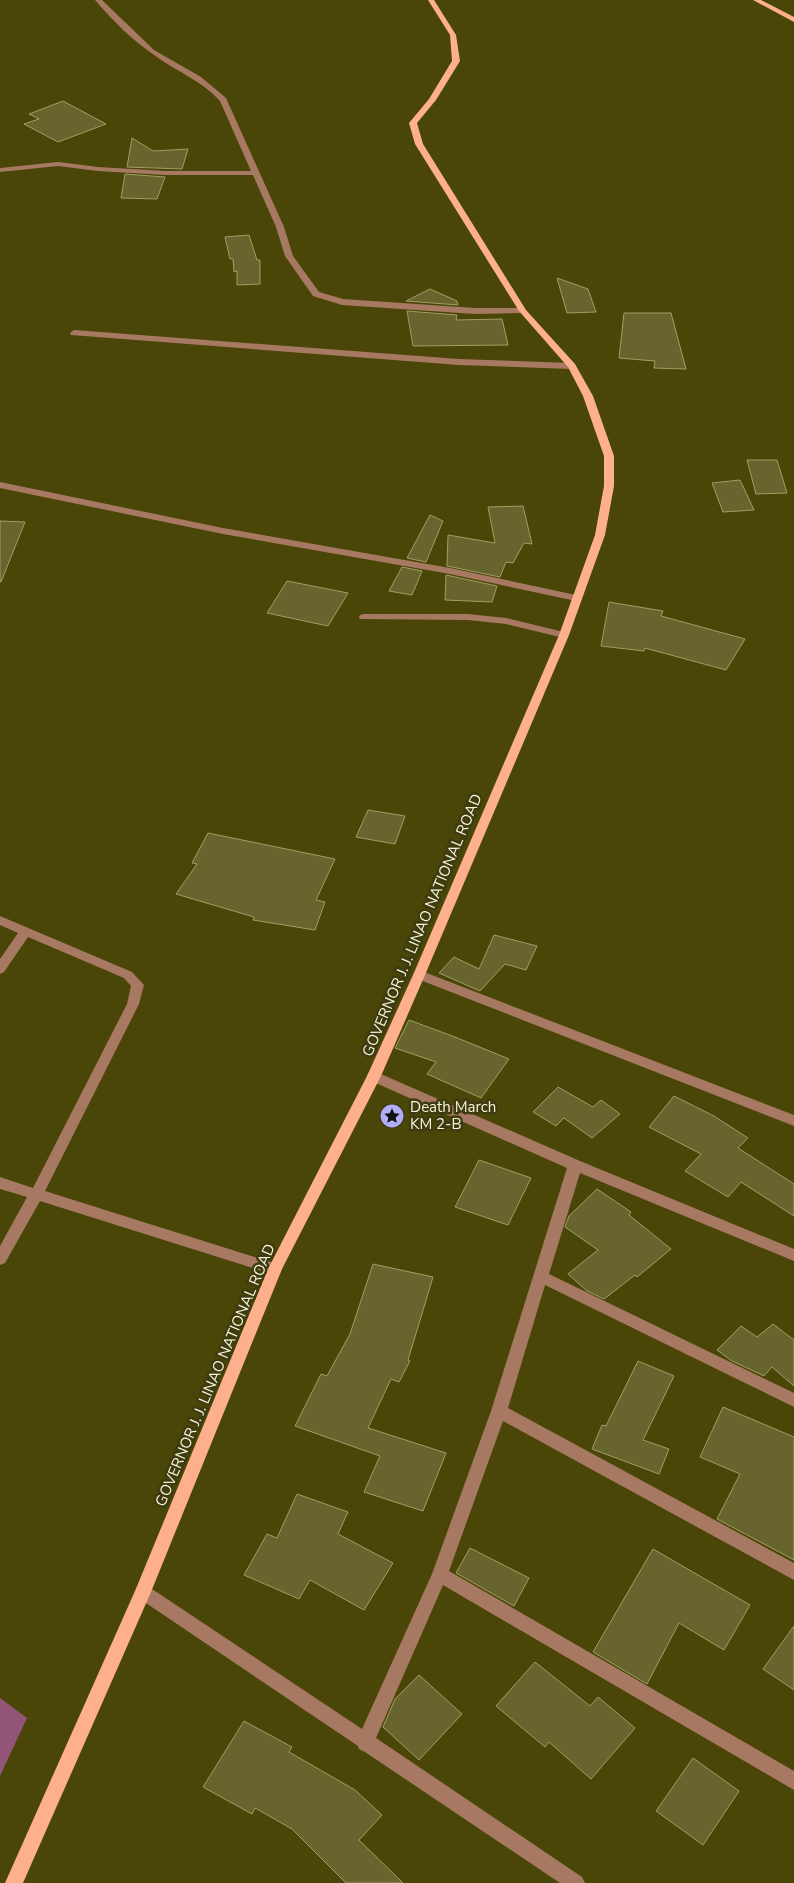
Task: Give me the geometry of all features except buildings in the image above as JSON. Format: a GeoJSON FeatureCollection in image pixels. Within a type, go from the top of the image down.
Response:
{"type":"FeatureCollection","features":[{"type":"Feature","properties":{"kind":"main road","name":"GOVERNOR J. J. LINAO NATIONAL ROAD"},"geometry":{"type":"LineString","coordinates":[[14,1883],[144,1592],[274,1269],[374,1076],[419,975],[564,635],[600,535],[609,486],[609,456],[588,396],[572,366],[524,311],[419,144],[413,123],[432,100],[456,60],[453,35],[431,0]]}},
{"type":"Feature","properties":{"kind":"main road"},"geometry":{"type":"LineString","coordinates":[[756,0],[794,20]]}},
{"type":"Feature","properties":{"kind":"street"},"geometry":{"type":"LineString","coordinates":[[98,0],[153,52],[202,80],[215,90],[223,100],[280,226],[289,256],[316,294],[342,302],[475,311],[524,311]]}},
{"type":"Feature","properties":{"kind":"street"},"geometry":{"type":"LineString","coordinates":[[0,170],[58,164],[98,169],[166,173],[256,173]]}},
{"type":"Feature","properties":{"kind":"street"},"geometry":{"type":"LineString","coordinates":[[74,332],[459,362],[572,366]]}},
{"type":"Feature","properties":{"kind":"street"},"geometry":{"type":"LineString","coordinates":[[0,485],[223,530],[450,571],[576,598]]}},
{"type":"Feature","properties":{"kind":"street"},"geometry":{"type":"LineString","coordinates":[[364,617],[468,617],[506,622],[564,635]]}},
{"type":"Feature","properties":{"kind":"street"},"geometry":{"type":"LineString","coordinates":[[0,920],[128,975],[138,984],[133,1004],[0,1259]]}},
{"type":"Feature","properties":{"kind":"street"},"geometry":{"type":"LineString","coordinates":[[0,969],[26,931]]}},
{"type":"Feature","properties":{"kind":"street"},"geometry":{"type":"LineString","coordinates":[[419,975],[794,1121]]}},
{"type":"Feature","properties":{"kind":"street"},"geometry":{"type":"LineString","coordinates":[[374,1076],[575,1164],[794,1255]]}},
{"type":"Feature","properties":{"kind":"street"},"geometry":{"type":"LineString","coordinates":[[365,1743],[440,1574],[499,1411],[575,1164]]}},
{"type":"Feature","properties":{"kind":"street"},"geometry":{"type":"LineString","coordinates":[[0,1183],[274,1269]]}},
{"type":"Feature","properties":{"kind":"street"},"geometry":{"type":"LineString","coordinates":[[540,1276],[794,1400]]}},
{"type":"Feature","properties":{"kind":"street"},"geometry":{"type":"LineString","coordinates":[[499,1411],[794,1572]]}},
{"type":"Feature","properties":{"kind":"street"},"geometry":{"type":"LineString","coordinates":[[440,1574],[794,1781]]}},
{"type":"Feature","properties":{"kind":"street"},"geometry":{"type":"LineString","coordinates":[[144,1592],[365,1743],[576,1883]]}},
{"type":"Feature","properties":{"kind":"shaded area"},"geometry":{"type":"Polygon","coordinates":[[[0,1698],[27,1718],[0,1776],[0,1698]]]}},
{"type":"Feature","properties":{"kind":"place","name":"Death March KM 2-B"},"geometry":{"type":"Point","coordinates":[392,1116]}}]}
